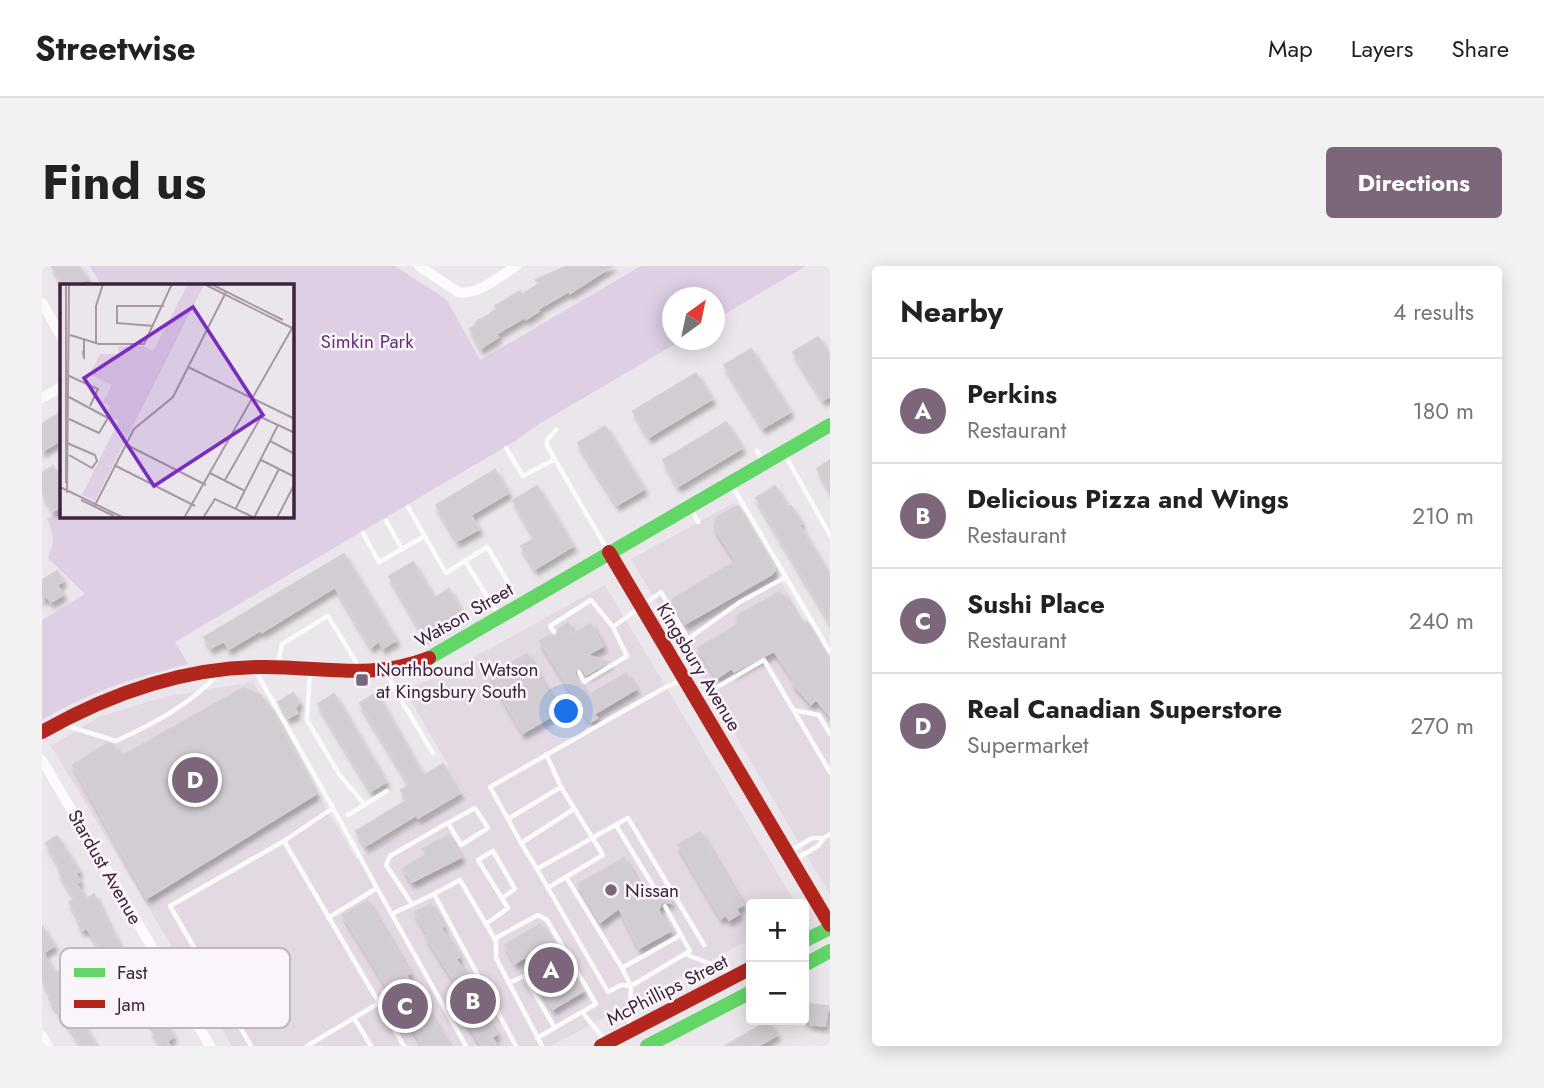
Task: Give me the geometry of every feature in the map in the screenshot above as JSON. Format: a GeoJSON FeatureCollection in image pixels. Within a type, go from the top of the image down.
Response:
{"type":"FeatureCollection","features":[{"type":"Feature","properties":{"kind":"street"},"geometry":{"type":"LineString","coordinates":[[419,266],[458,292],[466,293],[516,266]]}},
{"type":"Feature","properties":{"kind":"street"},"geometry":{"type":"LineString","coordinates":[[42,303],[60,334]]}},
{"type":"Feature","properties":{"kind":"street"},"geometry":{"type":"LineString","coordinates":[[42,398],[60,388]]}},
{"type":"Feature","properties":{"kind":"street","name":"Watson Street"},"geometry":{"type":"LineString","coordinates":[[42,732],[126,692],[158,683],[253,668],[389,672],[436,656],[609,552],[670,510],[689,507],[731,483],[761,457],[783,453],[830,425]]}},
{"type":"Feature","properties":{"kind":"street","name":"Kingsbury Avenue"},"geometry":{"type":"LineString","coordinates":[[609,552],[830,926]]}},
{"type":"Feature","properties":{"kind":"street","name":"Stardust Avenue"},"geometry":{"type":"LineString","coordinates":[[42,760],[152,948]]}},
{"type":"Feature","properties":{"kind":"street"},"geometry":{"type":"LineString","coordinates":[[809,938],[830,926]]}},
{"type":"Feature","properties":{"kind":"street"},"geometry":{"type":"LineString","coordinates":[[809,962],[830,951]]}},
{"type":"Feature","properties":{"kind":"street"},"geometry":{"type":"LineString","coordinates":[[809,963],[830,960]]}},
{"type":"Feature","properties":{"kind":"street","name":"McPhillips Street"},"geometry":{"type":"LineString","coordinates":[[603,1044],[745,972]]}},
{"type":"Feature","properties":{"kind":"street","name":"McPhillips Street"},"geometry":{"type":"LineString","coordinates":[[647,1046],[746,995]]}},
{"type":"Feature","properties":{"kind":"street","name":"Stardust Avenue"},"geometry":{"type":"LineString","coordinates":[[199,1028],[210,1046]]}},
{"type":"Feature","properties":{"kind":"street"},"geometry":{"type":"LineString","coordinates":[[42,1036],[48,1046]]}},
{"type":"Feature","properties":{"kind":"lane"},"geometry":{"type":"LineString","coordinates":[[506,448],[523,476],[555,459],[546,442],[556,430]]}},
{"type":"Feature","properties":{"kind":"lane"},"geometry":{"type":"LineString","coordinates":[[783,453],[830,535]]}},
{"type":"Feature","properties":{"kind":"lane","name":"Kingsbury Avenue"},"geometry":{"type":"LineString","coordinates":[[555,459],[609,552]]}},
{"type":"Feature","properties":{"kind":"lane"},"geometry":{"type":"LineString","coordinates":[[731,483],[830,652]]}},
{"type":"Feature","properties":{"kind":"lane"},"geometry":{"type":"LineString","coordinates":[[408,507],[446,572],[487,547],[508,582]]}},
{"type":"Feature","properties":{"kind":"lane"},"geometry":{"type":"LineString","coordinates":[[689,507],[698,522]]}},
{"type":"Feature","properties":{"kind":"lane"},"geometry":{"type":"LineString","coordinates":[[386,521],[402,549]]}},
{"type":"Feature","properties":{"kind":"lane"},"geometry":{"type":"LineString","coordinates":[[363,533],[379,562],[425,536]]}},
{"type":"Feature","properties":{"kind":"lane"},"geometry":{"type":"LineString","coordinates":[[465,561],[500,617]]}},
{"type":"Feature","properties":{"kind":"lane"},"geometry":{"type":"LineString","coordinates":[[674,662],[688,639],[740,602],[786,577]]}},
{"type":"Feature","properties":{"kind":"lane"},"geometry":{"type":"LineString","coordinates":[[613,626],[661,593],[688,639]]}},
{"type":"Feature","properties":{"kind":"lane"},"geometry":{"type":"LineString","coordinates":[[554,632],[550,626],[591,600],[613,626],[627,656],[584,682],[579,672]]}},
{"type":"Feature","properties":{"kind":"lane"},"geometry":{"type":"LineString","coordinates":[[278,668],[282,644],[328,616],[356,662],[355,673]]}},
{"type":"Feature","properties":{"kind":"lane"},"geometry":{"type":"LineString","coordinates":[[696,700],[764,660],[830,772]]}},
{"type":"Feature","properties":{"kind":"lane"},"geometry":{"type":"LineString","coordinates":[[253,668],[466,1046]]}},
{"type":"Feature","properties":{"kind":"lane"},"geometry":{"type":"LineString","coordinates":[[310,670],[307,720],[339,774],[365,805]]}},
{"type":"Feature","properties":{"kind":"lane"},"geometry":{"type":"LineString","coordinates":[[57,723],[116,741],[146,727],[186,702],[205,689],[221,671]]}},
{"type":"Feature","properties":{"kind":"lane"},"geometry":{"type":"LineString","coordinates":[[389,672],[392,685],[433,754]]}},
{"type":"Feature","properties":{"kind":"lane"},"geometry":{"type":"LineString","coordinates":[[665,906],[690,951],[631,986],[621,985],[608,992],[490,787],[666,687],[684,680]]}},
{"type":"Feature","properties":{"kind":"lane"},"geometry":{"type":"LineString","coordinates":[[793,709],[819,715],[830,734]]}},
{"type":"Feature","properties":{"kind":"lane"},"geometry":{"type":"LineString","coordinates":[[546,754],[561,787],[603,855],[549,887]]}},
{"type":"Feature","properties":{"kind":"lane"},"geometry":{"type":"LineString","coordinates":[[508,819],[561,787]]}},
{"type":"Feature","properties":{"kind":"lane"},"geometry":{"type":"LineString","coordinates":[[348,815],[387,791]]}},
{"type":"Feature","properties":{"kind":"lane"},"geometry":{"type":"LineString","coordinates":[[194,948],[170,906],[284,841],[333,808]]}},
{"type":"Feature","properties":{"kind":"lane"},"geometry":{"type":"LineString","coordinates":[[412,904],[386,865],[390,856],[448,823],[475,808],[488,828],[461,845],[448,823]]}},
{"type":"Feature","properties":{"kind":"lane"},"geometry":{"type":"LineString","coordinates":[[521,843],[574,809]]}},
{"type":"Feature","properties":{"kind":"lane"},"geometry":{"type":"LineString","coordinates":[[537,869],[628,818],[704,945]]}},
{"type":"Feature","properties":{"kind":"lane"},"geometry":{"type":"LineString","coordinates":[[616,825],[655,889]]}},
{"type":"Feature","properties":{"kind":"lane"},"geometry":{"type":"LineString","coordinates":[[790,857],[818,846],[830,834]]}},
{"type":"Feature","properties":{"kind":"lane"},"geometry":{"type":"LineString","coordinates":[[790,857],[812,838],[824,838]]}},
{"type":"Feature","properties":{"kind":"lane"},"geometry":{"type":"LineString","coordinates":[[284,841],[404,1046]]}},
{"type":"Feature","properties":{"kind":"lane"},"geometry":{"type":"LineString","coordinates":[[486,924],[508,908],[478,860],[493,851],[515,889],[502,898]]}},
{"type":"Feature","properties":{"kind":"lane"},"geometry":{"type":"LineString","coordinates":[[566,877],[631,986],[629,1031]]}},
{"type":"Feature","properties":{"kind":"lane"},"geometry":{"type":"LineString","coordinates":[[392,914],[460,880],[494,939],[496,958],[542,1046]]}},
{"type":"Feature","properties":{"kind":"lane"},"geometry":{"type":"LineString","coordinates":[[328,918],[377,888]]}},
{"type":"Feature","properties":{"kind":"lane"},"geometry":{"type":"LineString","coordinates":[[434,894],[516,1046]]}},
{"type":"Feature","properties":{"kind":"lane"},"geometry":{"type":"LineString","coordinates":[[494,939],[538,915],[547,920],[596,1004],[537,1038]]}},
{"type":"Feature","properties":{"kind":"lane"},"geometry":{"type":"LineString","coordinates":[[622,968],[681,935]]}},
{"type":"Feature","properties":{"kind":"lane"},"geometry":{"type":"LineString","coordinates":[[685,954],[745,972]]}},
{"type":"Feature","properties":{"kind":"lane"},"geometry":{"type":"LineString","coordinates":[[509,983],[524,976],[555,1028]]}},
{"type":"Feature","properties":{"kind":"lane"},"geometry":{"type":"LineString","coordinates":[[307,1046],[379,1003]]}},
{"type":"Feature","properties":{"kind":"lane"},"geometry":{"type":"LineString","coordinates":[[582,1012],[590,1024],[602,1033],[603,1044]]}},
{"type":"Feature","properties":{"kind":"lane"},"geometry":{"type":"LineString","coordinates":[[354,1018],[371,1046]]}},
{"type":"Feature","properties":{"kind":"lane"},"geometry":{"type":"LineString","coordinates":[[241,1028],[251,1046]]}},
{"type":"Feature","properties":{"kind":"shaded area"},"geometry":{"type":"Polygon","coordinates":[[[734,503],[830,664],[830,895],[631,559],[734,503]]]}},
{"type":"Feature","properties":{"kind":"shaded area"},"geometry":{"type":"Polygon","coordinates":[[[605,585],[793,899],[746,899],[746,942],[551,1046],[232,1046],[221,1028],[290,1028],[290,948],[173,948],[51,746],[99,717],[164,697],[253,682],[356,859],[466,796],[404,689],[438,677],[605,585]]]}},
{"type":"Feature","properties":{"kind":"green space","name":"Simkin Park"},"geometry":{"type":"Polygon","coordinates":[[[90,266],[395,266],[447,300],[480,360],[641,266],[806,266],[725,314],[725,287],[662,287],[662,350],[665,350],[175,642],[188,664],[113,686],[42,720],[42,620],[85,594],[48,558],[53,538],[47,519],[60,512],[60,518],[294,518],[294,284],[100,284],[90,266]]]}},
{"type":"Feature","properties":{"kind":"building"},"geometry":{"type":"Polygon","coordinates":[[[52,266],[79,266],[87,279],[79,284],[62,284],[52,266]]]}},
{"type":"Feature","properties":{"kind":"building"},"geometry":{"type":"Polygon","coordinates":[[[567,266],[612,266],[570,293],[569,291],[538,309],[539,311],[526,319],[525,317],[496,334],[498,337],[481,348],[470,329],[476,322],[489,315],[497,308],[495,306],[520,291],[521,295],[539,284],[536,280],[567,266]]]}},
{"type":"Feature","properties":{"kind":"building"},"geometry":{"type":"Polygon","coordinates":[[[818,337],[830,356],[830,396],[823,400],[793,352],[818,337]]]}},
{"type":"Feature","properties":{"kind":"building"},"geometry":{"type":"Polygon","coordinates":[[[751,349],[790,412],[763,428],[724,365],[751,349]]]}},
{"type":"Feature","properties":{"kind":"building"},"geometry":{"type":"Polygon","coordinates":[[[696,373],[712,399],[649,437],[633,411],[696,373]]]}},
{"type":"Feature","properties":{"kind":"building"},"geometry":{"type":"Polygon","coordinates":[[[60,413],[60,441],[42,451],[42,424],[60,413]]]}},
{"type":"Feature","properties":{"kind":"building"},"geometry":{"type":"Polygon","coordinates":[[[726,422],[742,448],[678,486],[663,460],[726,422]]]}},
{"type":"Feature","properties":{"kind":"building"},"geometry":{"type":"Polygon","coordinates":[[[605,426],[644,489],[617,505],[578,443],[605,426]]]}},
{"type":"Feature","properties":{"kind":"building"},"geometry":{"type":"Polygon","coordinates":[[[830,460],[830,490],[817,469],[830,460]]]}},
{"type":"Feature","properties":{"kind":"building"},"geometry":{"type":"Polygon","coordinates":[[[53,466],[60,477],[57,481],[60,486],[60,508],[53,511],[42,492],[42,473],[53,466]]]}},
{"type":"Feature","properties":{"kind":"building"},"geometry":{"type":"Polygon","coordinates":[[[495,470],[508,493],[471,515],[479,529],[457,541],[436,505],[495,470]]]}},
{"type":"Feature","properties":{"kind":"building"},"geometry":{"type":"Polygon","coordinates":[[[537,486],[573,546],[535,569],[521,546],[535,538],[513,500],[537,486]]]}},
{"type":"Feature","properties":{"kind":"building"},"geometry":{"type":"Polygon","coordinates":[[[775,486],[788,508],[791,506],[801,523],[799,525],[830,576],[830,622],[756,498],[775,486]]]}},
{"type":"Feature","properties":{"kind":"building"},"geometry":{"type":"Polygon","coordinates":[[[738,506],[775,569],[772,574],[685,624],[672,602],[674,598],[736,561],[714,527],[717,517],[738,506]]]}},
{"type":"Feature","properties":{"kind":"building"},"geometry":{"type":"Polygon","coordinates":[[[344,554],[396,640],[383,648],[379,641],[371,647],[335,587],[229,649],[224,641],[211,648],[204,637],[344,554]]]}},
{"type":"Feature","properties":{"kind":"building"},"geometry":{"type":"Polygon","coordinates":[[[413,562],[434,598],[449,589],[463,614],[425,637],[389,576],[413,562]]]}},
{"type":"Feature","properties":{"kind":"building"},"geometry":{"type":"Polygon","coordinates":[[[57,571],[63,581],[57,585],[63,595],[51,602],[47,596],[42,599],[42,580],[57,571]]]}},
{"type":"Feature","properties":{"kind":"building"},"geometry":{"type":"Polygon","coordinates":[[[778,593],[783,595],[802,625],[807,622],[830,661],[830,716],[816,699],[811,704],[792,682],[794,680],[774,651],[734,672],[732,668],[717,678],[698,648],[740,623],[736,616],[778,593]]]}},
{"type":"Feature","properties":{"kind":"building"},"geometry":{"type":"Polygon","coordinates":[[[568,623],[573,634],[591,624],[603,646],[587,655],[609,662],[586,675],[581,668],[575,670],[587,696],[626,673],[636,689],[594,714],[597,718],[590,722],[540,641],[550,635],[556,636],[558,630],[568,623]]]}},
{"type":"Feature","properties":{"kind":"building"},"geometry":{"type":"Polygon","coordinates":[[[527,654],[559,712],[523,733],[489,675],[527,654]]]}},
{"type":"Feature","properties":{"kind":"building"},"geometry":{"type":"Polygon","coordinates":[[[243,688],[261,695],[268,707],[270,706],[316,794],[147,898],[73,765],[108,743],[113,745],[120,757],[243,688]]]}},
{"type":"Feature","properties":{"kind":"building"},"geometry":{"type":"Polygon","coordinates":[[[293,693],[299,702],[295,709],[297,713],[288,718],[278,702],[293,693]]]}},
{"type":"Feature","properties":{"kind":"building"},"geometry":{"type":"Polygon","coordinates":[[[376,693],[423,776],[443,764],[460,793],[418,818],[416,815],[365,846],[356,831],[407,800],[401,790],[410,785],[360,703],[376,693]]]}},
{"type":"Feature","properties":{"kind":"building"},"geometry":{"type":"Polygon","coordinates":[[[334,694],[386,782],[371,791],[318,704],[334,694]]]}},
{"type":"Feature","properties":{"kind":"building"},"geometry":{"type":"Polygon","coordinates":[[[700,832],[743,905],[736,909],[739,914],[729,920],[726,915],[721,918],[678,845],[700,832]]]}},
{"type":"Feature","properties":{"kind":"building"},"geometry":{"type":"Polygon","coordinates":[[[448,835],[461,857],[412,882],[403,868],[426,855],[423,849],[448,835]]]}},
{"type":"Feature","properties":{"kind":"building"},"geometry":{"type":"Polygon","coordinates":[[[57,836],[79,871],[75,873],[80,881],[76,883],[86,899],[94,894],[122,948],[100,948],[87,928],[82,930],[78,923],[81,922],[69,902],[75,899],[46,843],[57,836]]]}},
{"type":"Feature","properties":{"kind":"building"},"geometry":{"type":"Polygon","coordinates":[[[624,858],[645,895],[651,891],[657,893],[661,886],[671,903],[662,902],[658,910],[670,931],[639,948],[619,908],[600,922],[578,884],[624,858]]]}},
{"type":"Feature","properties":{"kind":"building"},"geometry":{"type":"Polygon","coordinates":[[[367,901],[410,973],[406,975],[449,1046],[423,1046],[343,915],[367,901]]]}},
{"type":"Feature","properties":{"kind":"building"},"geometry":{"type":"Polygon","coordinates":[[[430,904],[459,957],[456,959],[481,1002],[478,1005],[497,1034],[492,1037],[497,1046],[482,1046],[461,1014],[463,1011],[451,990],[458,987],[427,938],[415,912],[430,904]]]}},
{"type":"Feature","properties":{"kind":"building"},"geometry":{"type":"Polygon","coordinates":[[[540,924],[583,991],[553,1009],[525,957],[515,963],[505,945],[540,924]]]}},
{"type":"Feature","properties":{"kind":"building"},"geometry":{"type":"Polygon","coordinates":[[[42,926],[54,946],[43,953],[55,974],[60,971],[60,1013],[49,999],[52,997],[42,980],[42,926]]]}},
{"type":"Feature","properties":{"kind":"building"},"geometry":{"type":"Polygon","coordinates":[[[809,1004],[828,1006],[825,1026],[810,1024],[809,1004]]]}},
{"type":"Feature","properties":{"kind":"building"},"geometry":{"type":"Polygon","coordinates":[[[761,1025],[771,1025],[777,1035],[758,1046],[725,1046],[761,1025]]]}},
{"type":"Feature","properties":{"kind":"building"},"geometry":{"type":"Polygon","coordinates":[[[71,1028],[85,1028],[96,1046],[82,1046],[71,1028]]]}},
{"type":"Feature","properties":{"kind":"building"},"geometry":{"type":"Polygon","coordinates":[[[168,1028],[173,1037],[167,1041],[170,1046],[162,1046],[151,1029],[168,1028]]]}},
{"type":"Feature","properties":{"kind":"traffic: fast"},"geometry":{"type":"LineString","coordinates":[[429,658],[830,425]]}},
{"type":"Feature","properties":{"kind":"traffic: fast"},"geometry":{"type":"LineString","coordinates":[[809,938],[830,928]]}},
{"type":"Feature","properties":{"kind":"traffic: fast"},"geometry":{"type":"LineString","coordinates":[[809,962],[830,951]]}},
{"type":"Feature","properties":{"kind":"traffic: fast"},"geometry":{"type":"LineString","coordinates":[[647,1046],[746,995]]}},
{"type":"Feature","properties":{"kind":"traffic: jam"},"geometry":{"type":"LineString","coordinates":[[609,552],[830,925]]}},
{"type":"Feature","properties":{"kind":"traffic: jam"},"geometry":{"type":"LineString","coordinates":[[42,732],[120,695],[202,672],[260,667],[366,671],[407,665],[429,658]]}},
{"type":"Feature","properties":{"kind":"traffic: jam"},"geometry":{"type":"LineString","coordinates":[[601,1046],[746,971]]}},
{"type":"Feature","properties":{"kind":"place","name":"Northbound Watson at Kingsbury South"},"geometry":{"type":"Point","coordinates":[362,680]}},
{"type":"Feature","properties":{"kind":"place","name":"Real Canadian Superstore"},"geometry":{"type":"Point","coordinates":[195,780]}},
{"type":"Feature","properties":{"kind":"place","name":"Nissan"},"geometry":{"type":"Point","coordinates":[611,890]}},
{"type":"Feature","properties":{"kind":"place","name":"Perkins"},"geometry":{"type":"Point","coordinates":[551,970]}},
{"type":"Feature","properties":{"kind":"place","name":"Delicious Pizza and Wings"},"geometry":{"type":"Point","coordinates":[473,1001]}},
{"type":"Feature","properties":{"kind":"place","name":"Sushi Place"},"geometry":{"type":"Point","coordinates":[405,1006]}}]}
